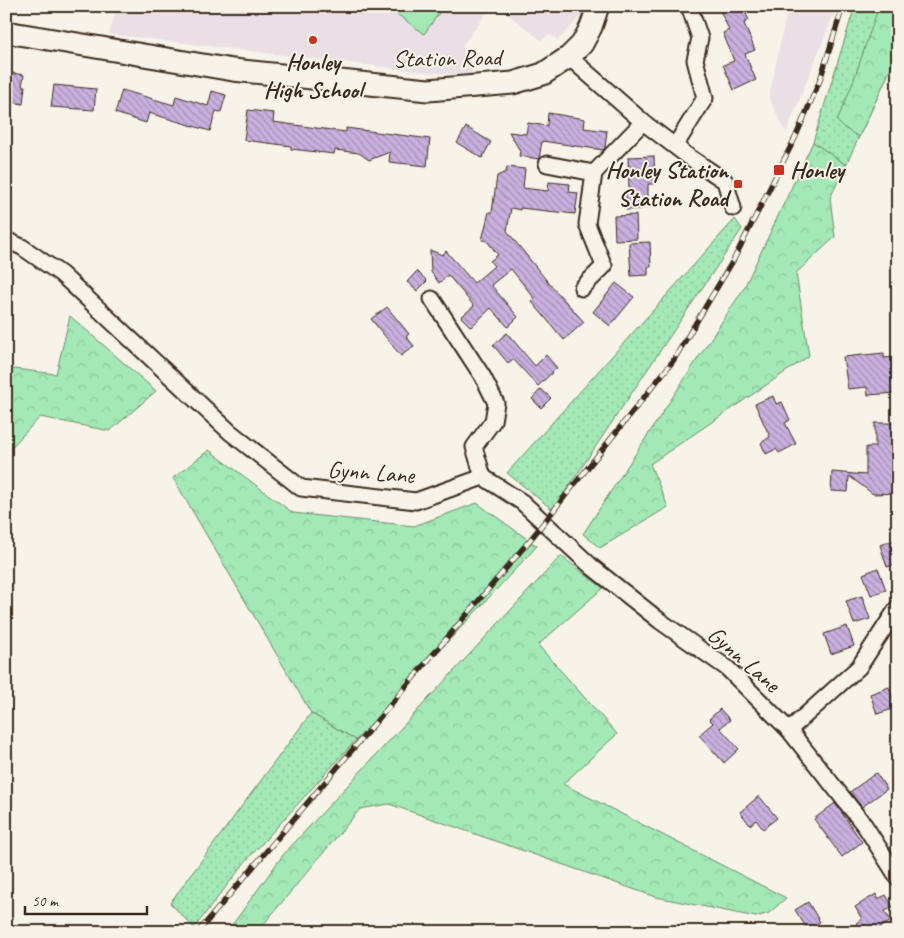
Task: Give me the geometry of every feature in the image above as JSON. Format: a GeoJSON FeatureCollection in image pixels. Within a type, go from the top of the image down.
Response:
{"type":"FeatureCollection","features":[{"type":"Feature","properties":{"kind":"street","name":"Station Road"},"geometry":{"type":"LineString","coordinates":[[6,32],[233,70],[428,90],[513,83],[543,74],[570,57],[582,44],[591,27],[598,6]]}},
{"type":"Feature","properties":{"kind":"street"},"geometry":{"type":"LineString","coordinates":[[675,146],[705,98],[695,60],[700,38],[689,6]]}},
{"type":"Feature","properties":{"kind":"street"},"geometry":{"type":"LineString","coordinates":[[570,57],[643,122],[704,169],[724,181],[733,208]]}},
{"type":"Feature","properties":{"kind":"street"},"geometry":{"type":"LineString","coordinates":[[582,288],[604,266],[587,224],[594,173],[643,122]]}},
{"type":"Feature","properties":{"kind":"street"},"geometry":{"type":"LineString","coordinates":[[547,164],[594,173]]}},
{"type":"Feature","properties":{"kind":"street","name":"Gynn Lane"},"geometry":{"type":"LineString","coordinates":[[6,240],[22,248],[61,274],[230,432],[301,488],[416,501],[483,478],[522,502],[592,566],[660,621],[726,668],[789,730],[865,826],[898,878]]}},
{"type":"Feature","properties":{"kind":"street"},"geometry":{"type":"LineString","coordinates":[[432,298],[483,377],[496,403],[493,421],[474,447],[483,478]]}},
{"type":"Feature","properties":{"kind":"street"},"geometry":{"type":"LineString","coordinates":[[789,730],[859,668],[898,607]]}},
{"type":"Feature","properties":{"kind":"shaded area","name":"Honley High School"},"geometry":{"type":"Polygon","coordinates":[[[118,6],[492,6],[462,46],[472,66],[472,75],[433,73],[109,34],[118,6]]]}},
{"type":"Feature","properties":{"kind":"shaded area"},"geometry":{"type":"Polygon","coordinates":[[[497,6],[585,6],[582,15],[558,40],[550,35],[541,40],[497,6]]]}},
{"type":"Feature","properties":{"kind":"shaded area"},"geometry":{"type":"Polygon","coordinates":[[[788,6],[837,6],[786,133],[769,98],[788,6]]]}},
{"type":"Feature","properties":{"kind":"green space"},"geometry":{"type":"Polygon","coordinates":[[[386,6],[444,6],[424,34],[386,6]]]}},
{"type":"Feature","properties":{"kind":"green space"},"geometry":{"type":"Polygon","coordinates":[[[855,6],[898,6],[898,53],[846,165],[813,142],[855,6]]]}},
{"type":"Feature","properties":{"kind":"green space"},"geometry":{"type":"Polygon","coordinates":[[[879,6],[898,6],[898,53],[859,137],[844,128],[837,121],[852,85],[879,6]]]}},
{"type":"Feature","properties":{"kind":"green space"},"geometry":{"type":"Polygon","coordinates":[[[813,142],[846,165],[830,198],[835,237],[796,273],[809,356],[650,464],[668,507],[600,548],[583,534],[744,288],[813,142]]]}},
{"type":"Feature","properties":{"kind":"green space"},"geometry":{"type":"Polygon","coordinates":[[[735,219],[742,229],[553,510],[507,473],[735,219]]]}},
{"type":"Feature","properties":{"kind":"green space"},"geometry":{"type":"Polygon","coordinates":[[[70,316],[156,391],[110,431],[40,417],[6,453],[6,368],[56,374],[70,316]]]}},
{"type":"Feature","properties":{"kind":"green space"},"geometry":{"type":"Polygon","coordinates":[[[209,450],[293,513],[414,526],[477,503],[537,546],[356,740],[311,713],[173,478],[209,450]]]}},
{"type":"Feature","properties":{"kind":"green space"},"geometry":{"type":"Polygon","coordinates":[[[561,556],[603,588],[538,645],[617,734],[563,784],[786,898],[769,913],[756,917],[656,897],[389,804],[360,809],[257,932],[227,932],[283,855],[561,556]]]}},
{"type":"Feature","properties":{"kind":"green space"},"geometry":{"type":"Polygon","coordinates":[[[311,713],[356,740],[246,861],[194,928],[170,903],[311,713]]]}},
{"type":"Feature","properties":{"kind":"building"},"geometry":{"type":"Polygon","coordinates":[[[718,6],[742,6],[749,20],[744,23],[755,50],[745,54],[756,80],[734,90],[723,65],[734,61],[723,33],[729,30],[718,6]]]}},
{"type":"Feature","properties":{"kind":"building"},"geometry":{"type":"Polygon","coordinates":[[[6,72],[24,75],[22,86],[25,86],[23,104],[6,101],[6,72]]]}},
{"type":"Feature","properties":{"kind":"building"},"geometry":{"type":"Polygon","coordinates":[[[54,85],[96,89],[94,110],[51,107],[54,85]]]}},
{"type":"Feature","properties":{"kind":"building"},"geometry":{"type":"Polygon","coordinates":[[[122,90],[174,105],[176,96],[208,106],[212,91],[226,95],[221,112],[216,111],[210,131],[149,113],[146,123],[115,113],[122,90]]]}},
{"type":"Feature","properties":{"kind":"building"},"geometry":{"type":"Polygon","coordinates":[[[248,110],[274,113],[273,122],[346,132],[346,128],[430,139],[427,166],[389,162],[390,152],[369,160],[359,153],[335,150],[334,154],[291,149],[291,146],[244,140],[248,110]]]}},
{"type":"Feature","properties":{"kind":"building"},"geometry":{"type":"Polygon","coordinates":[[[548,113],[585,119],[584,128],[607,131],[605,148],[603,150],[542,141],[539,159],[519,156],[520,151],[509,132],[526,134],[528,123],[547,126],[548,113]]]}},
{"type":"Feature","properties":{"kind":"building"},"geometry":{"type":"Polygon","coordinates":[[[466,127],[491,142],[482,158],[457,143],[466,127]]]}},
{"type":"Feature","properties":{"kind":"building"},"geometry":{"type":"Polygon","coordinates":[[[654,156],[655,184],[648,184],[648,199],[641,199],[642,209],[626,210],[626,190],[629,190],[628,157],[654,156]]]}},
{"type":"Feature","properties":{"kind":"building"},"geometry":{"type":"Polygon","coordinates":[[[507,167],[525,169],[523,188],[548,191],[549,182],[570,184],[569,192],[578,193],[575,214],[511,208],[507,231],[547,281],[584,322],[564,340],[532,302],[535,299],[511,269],[491,285],[518,317],[508,327],[491,308],[471,327],[461,317],[474,306],[448,275],[439,283],[431,272],[430,250],[442,255],[446,251],[474,283],[494,266],[490,261],[498,255],[487,241],[482,240],[489,212],[492,212],[497,176],[506,172],[507,167]]]}},
{"type":"Feature","properties":{"kind":"building"},"geometry":{"type":"Polygon","coordinates":[[[636,215],[637,239],[615,240],[614,216],[636,215]]]}},
{"type":"Feature","properties":{"kind":"building"},"geometry":{"type":"Polygon","coordinates":[[[650,242],[651,267],[648,267],[648,275],[631,276],[629,243],[650,242]]]}},
{"type":"Feature","properties":{"kind":"building"},"geometry":{"type":"Polygon","coordinates":[[[417,271],[427,281],[417,291],[407,282],[417,271]]]}},
{"type":"Feature","properties":{"kind":"building"},"geometry":{"type":"Polygon","coordinates":[[[616,283],[634,297],[610,326],[593,312],[616,283]]]}},
{"type":"Feature","properties":{"kind":"building"},"geometry":{"type":"Polygon","coordinates":[[[387,307],[409,334],[406,336],[414,346],[401,356],[371,319],[387,307]]]}},
{"type":"Feature","properties":{"kind":"building"},"geometry":{"type":"Polygon","coordinates":[[[507,333],[535,366],[546,355],[557,368],[538,386],[513,359],[508,363],[493,345],[507,333]]]}},
{"type":"Feature","properties":{"kind":"building"},"geometry":{"type":"Polygon","coordinates":[[[884,353],[884,358],[895,357],[898,393],[868,395],[867,387],[848,389],[843,357],[884,353]]]}},
{"type":"Feature","properties":{"kind":"building"},"geometry":{"type":"Polygon","coordinates":[[[541,389],[551,398],[541,408],[532,399],[541,389]]]}},
{"type":"Feature","properties":{"kind":"building"},"geometry":{"type":"Polygon","coordinates":[[[773,396],[776,404],[782,402],[790,420],[785,423],[796,444],[779,453],[776,449],[766,454],[761,443],[770,437],[755,404],[773,396]]]}},
{"type":"Feature","properties":{"kind":"building"},"geometry":{"type":"Polygon","coordinates":[[[875,423],[895,423],[895,435],[898,435],[898,493],[873,494],[849,476],[848,492],[831,491],[832,472],[866,475],[866,447],[875,447],[875,423]]]}},
{"type":"Feature","properties":{"kind":"building"},"geometry":{"type":"Polygon","coordinates":[[[898,539],[898,564],[887,567],[880,545],[898,539]]]}},
{"type":"Feature","properties":{"kind":"building"},"geometry":{"type":"Polygon","coordinates":[[[878,568],[886,590],[871,595],[863,574],[878,568]]]}},
{"type":"Feature","properties":{"kind":"building"},"geometry":{"type":"Polygon","coordinates":[[[862,596],[870,619],[854,624],[846,601],[862,596]]]}},
{"type":"Feature","properties":{"kind":"building"},"geometry":{"type":"Polygon","coordinates":[[[847,626],[854,646],[831,654],[824,634],[847,626]]]}},
{"type":"Feature","properties":{"kind":"building"},"geometry":{"type":"Polygon","coordinates":[[[889,687],[896,708],[877,714],[870,694],[889,687]]]}},
{"type":"Feature","properties":{"kind":"building"},"geometry":{"type":"Polygon","coordinates":[[[720,709],[730,720],[720,728],[739,749],[724,763],[699,735],[713,723],[709,719],[720,709]]]}},
{"type":"Feature","properties":{"kind":"building"},"geometry":{"type":"Polygon","coordinates":[[[876,773],[887,789],[862,807],[850,792],[876,773]]]}},
{"type":"Feature","properties":{"kind":"building"},"geometry":{"type":"Polygon","coordinates":[[[759,796],[777,818],[763,829],[756,820],[750,825],[740,812],[759,796]]]}},
{"type":"Feature","properties":{"kind":"building"},"geometry":{"type":"Polygon","coordinates":[[[835,803],[862,842],[842,857],[814,819],[835,803]]]}},
{"type":"Feature","properties":{"kind":"building"},"geometry":{"type":"Polygon","coordinates":[[[876,894],[878,899],[886,895],[893,907],[885,911],[891,921],[874,932],[861,932],[856,923],[862,919],[855,907],[876,894]]]}},
{"type":"Feature","properties":{"kind":"building"},"geometry":{"type":"Polygon","coordinates":[[[808,902],[820,922],[808,930],[795,910],[808,902]]]}},
{"type":"Feature","properties":{"kind":"railway"},"geometry":{"type":"LineString","coordinates":[[198,932],[530,540],[673,361],[734,259],[796,136],[820,80],[843,6]]}},
{"type":"Feature","properties":{"kind":"place","name":"Honley High School"},"geometry":{"type":"Point","coordinates":[313,40]}},
{"type":"Feature","properties":{"kind":"place","name":"Honley"},"geometry":{"type":"Point","coordinates":[779,170]}},
{"type":"Feature","properties":{"kind":"place","name":"Honley Station Station Road"},"geometry":{"type":"Point","coordinates":[738,184]}}]}
